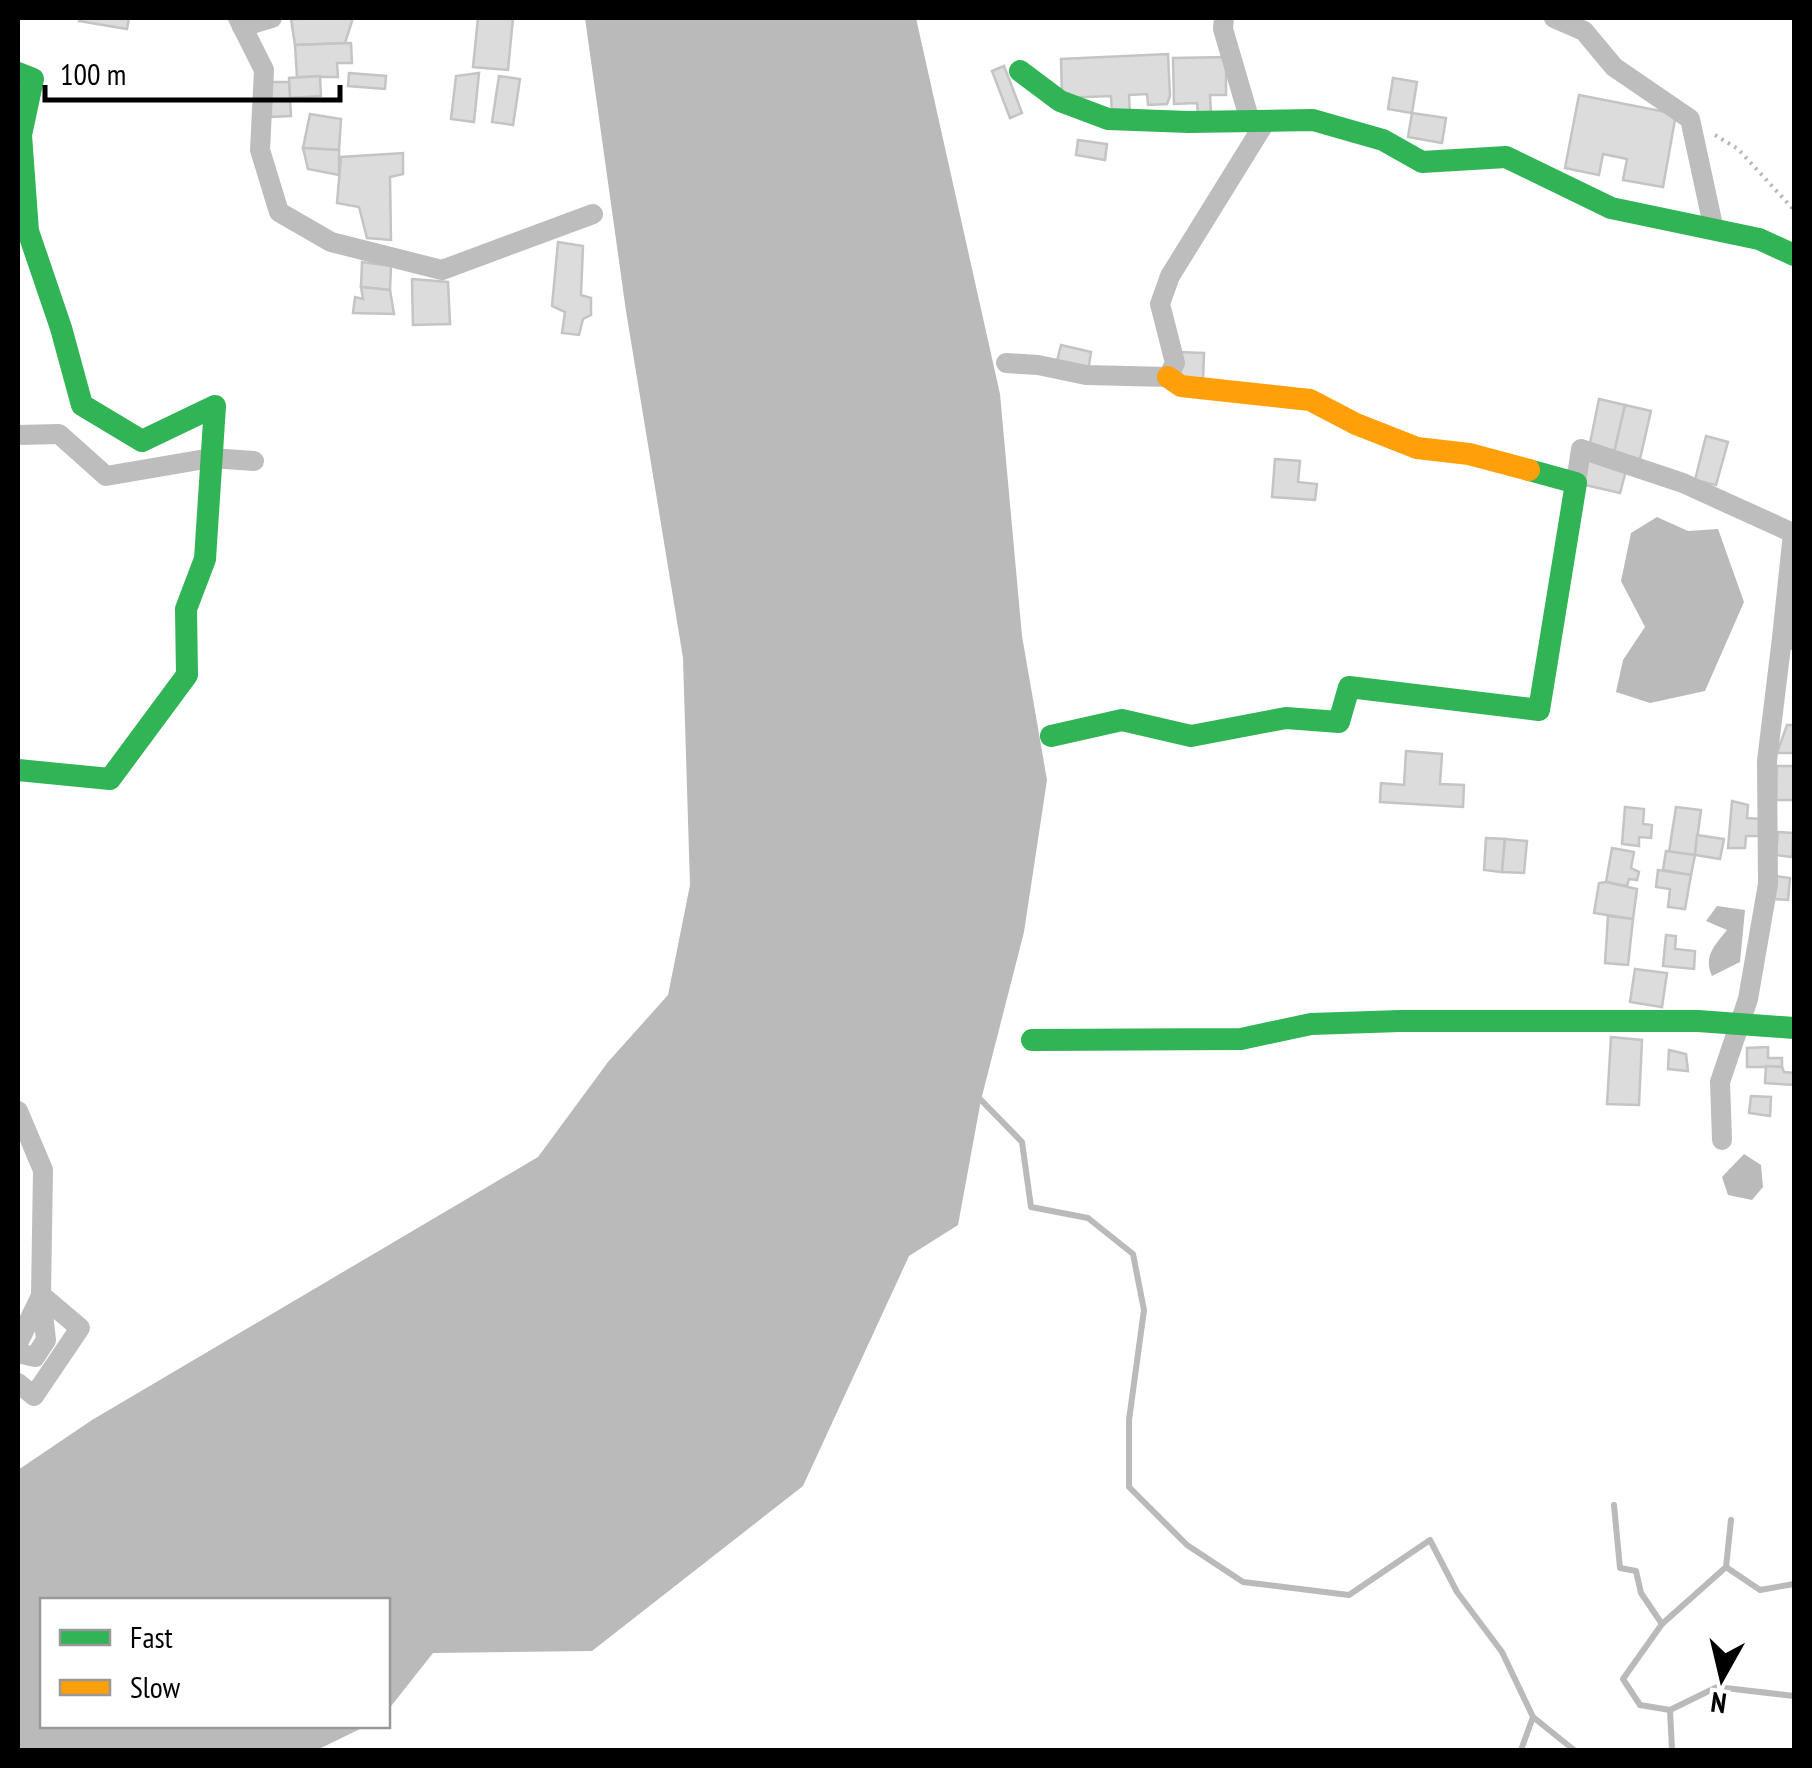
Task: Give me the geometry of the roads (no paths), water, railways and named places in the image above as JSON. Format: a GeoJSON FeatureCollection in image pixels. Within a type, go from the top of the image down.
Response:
{"type":"FeatureCollection","features":[{"type":"Feature","properties":{"kind":"street"},"geometry":{"type":"LineString","coordinates":[[272,18],[240,22],[264,70],[260,150],[279,212],[331,242],[442,270],[593,214]]}},
{"type":"Feature","properties":{"kind":"street"},"geometry":{"type":"LineString","coordinates":[[1224,18],[1223,29],[1258,121]]}},
{"type":"Feature","properties":{"kind":"street"},"geometry":{"type":"LineString","coordinates":[[1554,18],[1584,30],[1614,66],[1690,119],[1714,230]]}},
{"type":"Feature","properties":{"kind":"street"},"geometry":{"type":"LineString","coordinates":[[1020,71],[1060,101],[1108,119],[1313,120],[1383,140],[1422,162],[1506,157],[1611,208],[1759,239],[1794,254]]}},
{"type":"Feature","properties":{"kind":"street"},"geometry":{"type":"LineString","coordinates":[[18,73],[33,79],[21,135],[28,232],[82,405],[142,441],[215,406],[205,559],[186,609],[188,675],[110,779],[18,770]]}},
{"type":"Feature","properties":{"kind":"street"},"geometry":{"type":"LineString","coordinates":[[1168,378],[1175,363],[1160,304],[1170,276],[1258,121]]}},
{"type":"Feature","properties":{"kind":"street"},"geometry":{"type":"LineString","coordinates":[[1006,363],[1086,375],[1168,378],[1180,386],[1310,400],[1356,424],[1417,448],[1469,454],[1576,484]]}},
{"type":"Feature","properties":{"kind":"street"},"geometry":{"type":"LineString","coordinates":[[18,435],[59,434],[106,476],[211,458],[254,461]]}},
{"type":"Feature","properties":{"kind":"street"},"geometry":{"type":"LineString","coordinates":[[1051,736],[1122,720],[1190,736],[1286,718],[1339,722],[1349,687],[1540,710],[1581,449],[1683,482],[1794,533],[1788,639],[1766,762],[1768,884],[1748,999],[1720,1082],[1722,1140]]}},
{"type":"Feature","properties":{"kind":"street"},"geometry":{"type":"LineString","coordinates":[[1032,1040],[1241,1039],[1312,1024],[1400,1021],[1564,1020],[1794,1028]]}},
{"type":"Feature","properties":{"kind":"street"},"geometry":{"type":"LineString","coordinates":[[18,1111],[43,1170],[42,1295],[46,1340],[35,1357],[18,1352]]}},
{"type":"Feature","properties":{"kind":"street"},"geometry":{"type":"LineString","coordinates":[[18,1344],[42,1295]]}},
{"type":"Feature","properties":{"kind":"street"},"geometry":{"type":"LineString","coordinates":[[18,1383],[34,1396],[80,1328],[42,1295]]}},
{"type":"Feature","properties":{"kind":"waterway"},"geometry":{"type":"LineString","coordinates":[[975,1101],[981,1100],[1022,1142],[1031,1207],[1088,1218],[1133,1254],[1144,1310],[1129,1420],[1129,1487],[1187,1545],[1243,1582],[1349,1595],[1430,1540],[1457,1592],[1502,1652],[1533,1717],[1574,1750]]}},
{"type":"Feature","properties":{"kind":"waterway"},"geometry":{"type":"LineString","coordinates":[[1614,1505],[1620,1568],[1636,1571],[1641,1593],[1662,1624]]}},
{"type":"Feature","properties":{"kind":"waterway"},"geometry":{"type":"LineString","coordinates":[[1672,1750],[1670,1710],[1640,1705],[1623,1679],[1662,1624],[1726,1567],[1731,1520]]}},
{"type":"Feature","properties":{"kind":"waterway"},"geometry":{"type":"LineString","coordinates":[[1726,1567],[1760,1590],[1794,1584]]}},
{"type":"Feature","properties":{"kind":"waterway"},"geometry":{"type":"LineString","coordinates":[[1670,1710],[1717,1687],[1794,1696]]}},
{"type":"Feature","properties":{"kind":"waterway"},"geometry":{"type":"LineString","coordinates":[[1521,1750],[1533,1717]]}}]}
